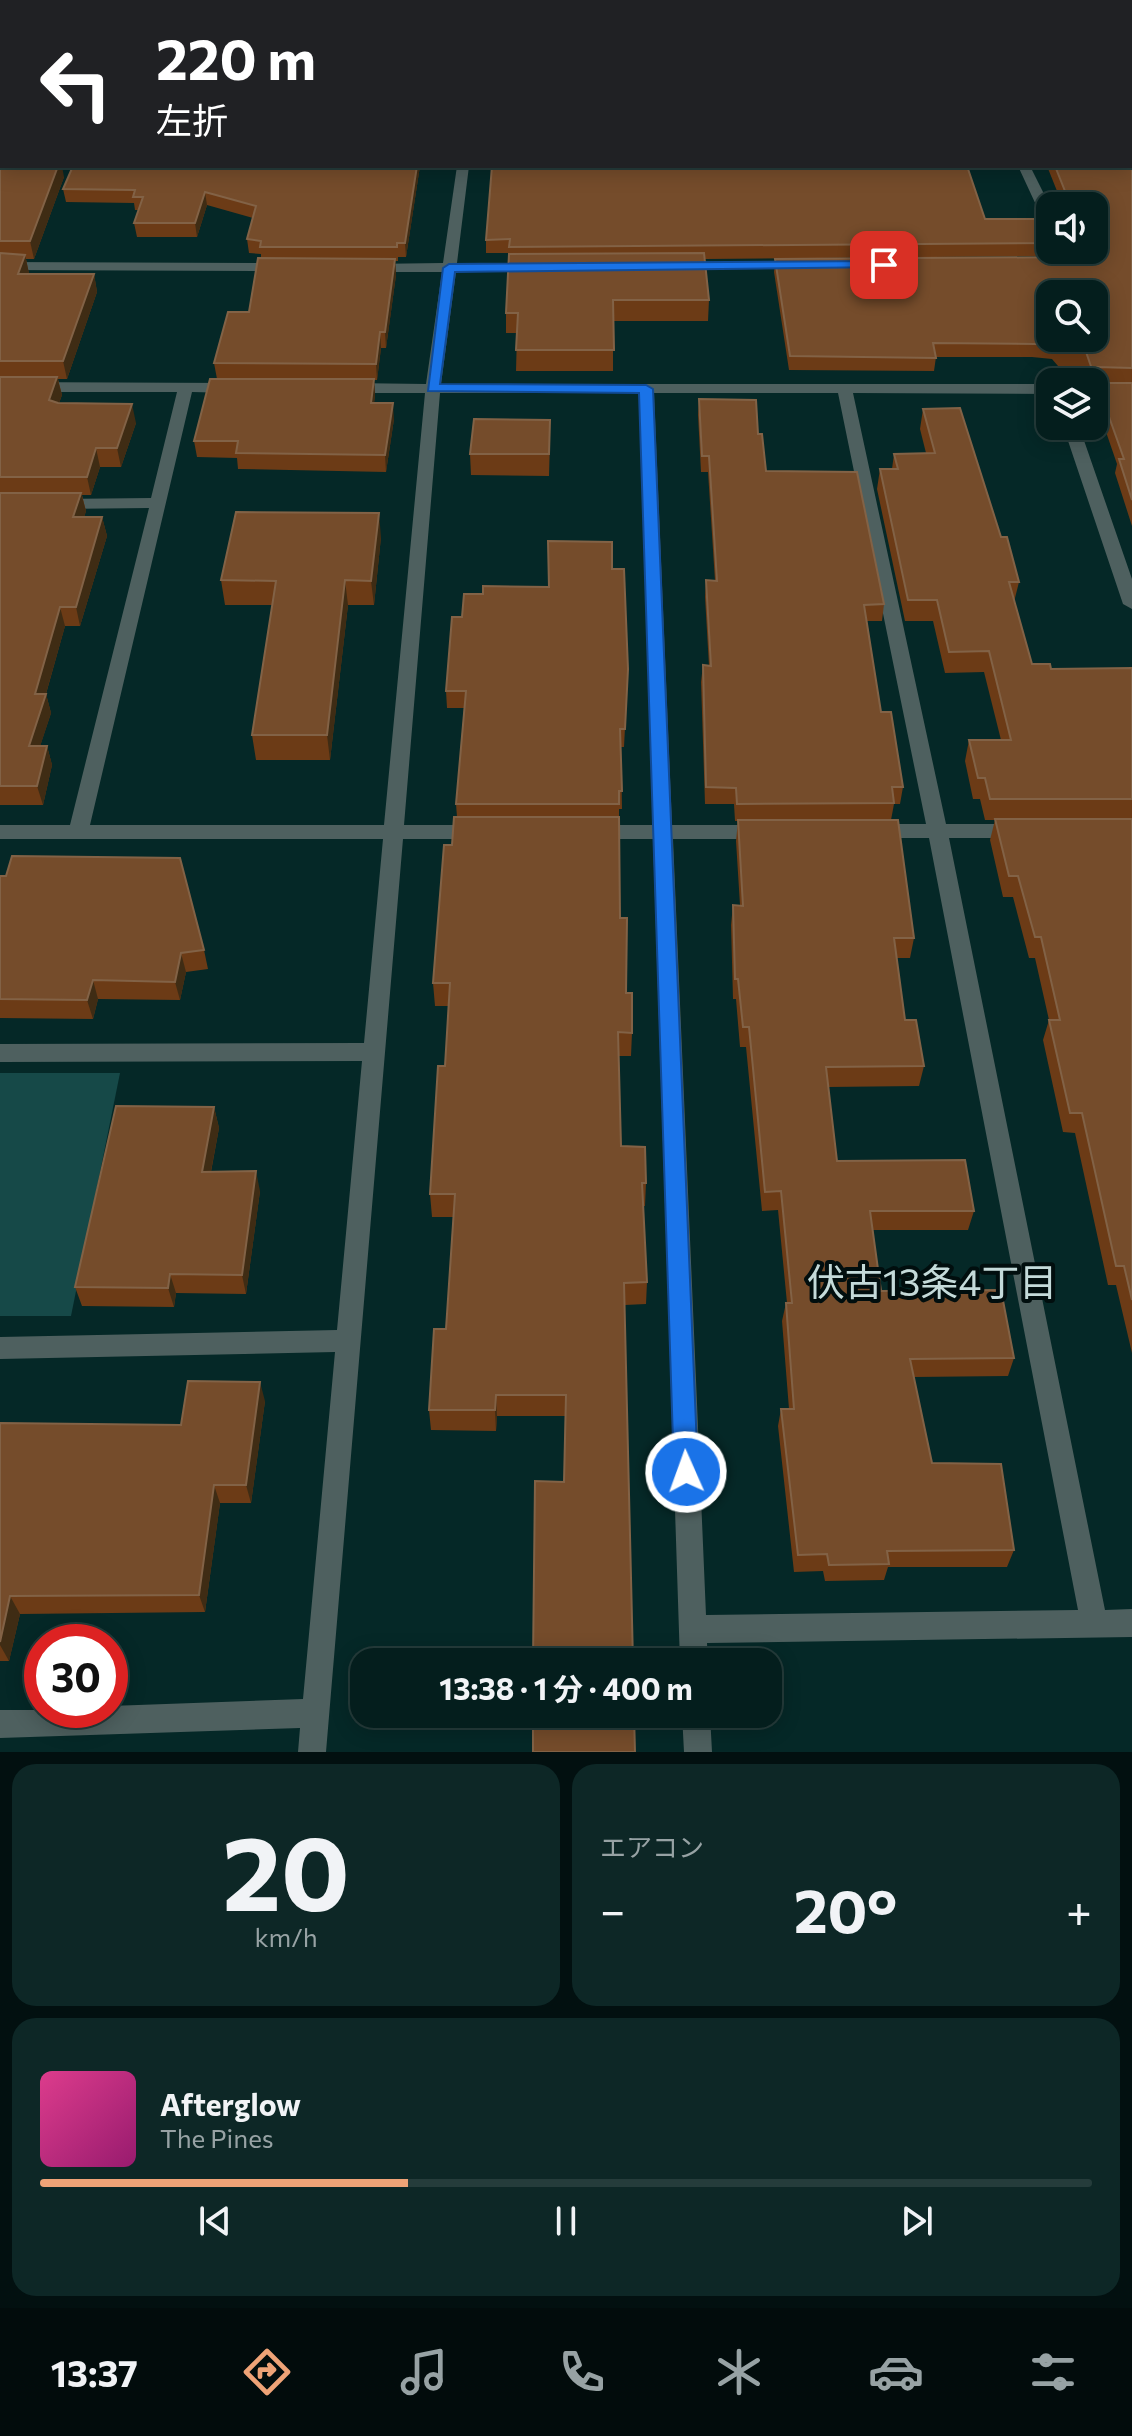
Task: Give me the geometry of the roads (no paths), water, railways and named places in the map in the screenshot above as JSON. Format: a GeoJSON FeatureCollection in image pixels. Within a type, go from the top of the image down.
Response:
{"type":"FeatureCollection","features":[{"type":"Feature","properties":{"kind":"street"},"geometry":{"type":"LineString","coordinates":[[312,1752],[433,388],[463,168]]}},
{"type":"Feature","properties":{"kind":"street"},"geometry":{"type":"LineString","coordinates":[[1025,168],[1037,192]]}},
{"type":"Feature","properties":{"kind":"street"},"geometry":{"type":"LineString","coordinates":[[672,266],[816,265]]}},
{"type":"Feature","properties":{"kind":"street"},"geometry":{"type":"LineString","coordinates":[[0,266],[294,267]]}},
{"type":"Feature","properties":{"kind":"street"},"geometry":{"type":"LineString","coordinates":[[356,268],[545,267]]}},
{"type":"Feature","properties":{"kind":"street"},"geometry":{"type":"LineString","coordinates":[[0,387],[247,388]]}},
{"type":"Feature","properties":{"kind":"street"},"geometry":{"type":"LineString","coordinates":[[78,833],[186,387]]}},
{"type":"Feature","properties":{"kind":"street"},"geometry":{"type":"LineString","coordinates":[[340,388],[1036,389]]}},
{"type":"Feature","properties":{"kind":"street"},"geometry":{"type":"LineString","coordinates":[[646,389],[693,1648]]}},
{"type":"Feature","properties":{"kind":"street"},"geometry":{"type":"LineString","coordinates":[[845,390],[937,831],[1094,1623]]}},
{"type":"Feature","properties":{"kind":"street"},"geometry":{"type":"LineString","coordinates":[[1076,440],[1132,604]]}},
{"type":"Feature","properties":{"kind":"street"},"geometry":{"type":"LineString","coordinates":[[47,504],[158,503]]}},
{"type":"Feature","properties":{"kind":"street"},"geometry":{"type":"LineString","coordinates":[[852,831],[1038,830]]}},
{"type":"Feature","properties":{"kind":"street"},"geometry":{"type":"LineString","coordinates":[[0,832],[500,832]]}},
{"type":"Feature","properties":{"kind":"street"},"geometry":{"type":"LineString","coordinates":[[578,832],[790,832]]}},
{"type":"Feature","properties":{"kind":"street"},"geometry":{"type":"LineString","coordinates":[[0,1053],[374,1052]]}},
{"type":"Feature","properties":{"kind":"street"},"geometry":{"type":"LineString","coordinates":[[0,1348],[349,1341]]}},
{"type":"Feature","properties":{"kind":"street"},"geometry":{"type":"LineString","coordinates":[[692,1629],[1132,1623]]}},
{"type":"Feature","properties":{"kind":"street"},"geometry":{"type":"LineString","coordinates":[[0,1724],[317,1713]]}},
{"type":"Feature","properties":{"kind":"street"},"geometry":{"type":"LineString","coordinates":[[697,1728],[698,1752]]}},
{"type":"Feature","properties":{"kind":"district","name":"伏古13条4丁目"},"geometry":{"type":"Point","coordinates":[932,1283]}}]}
